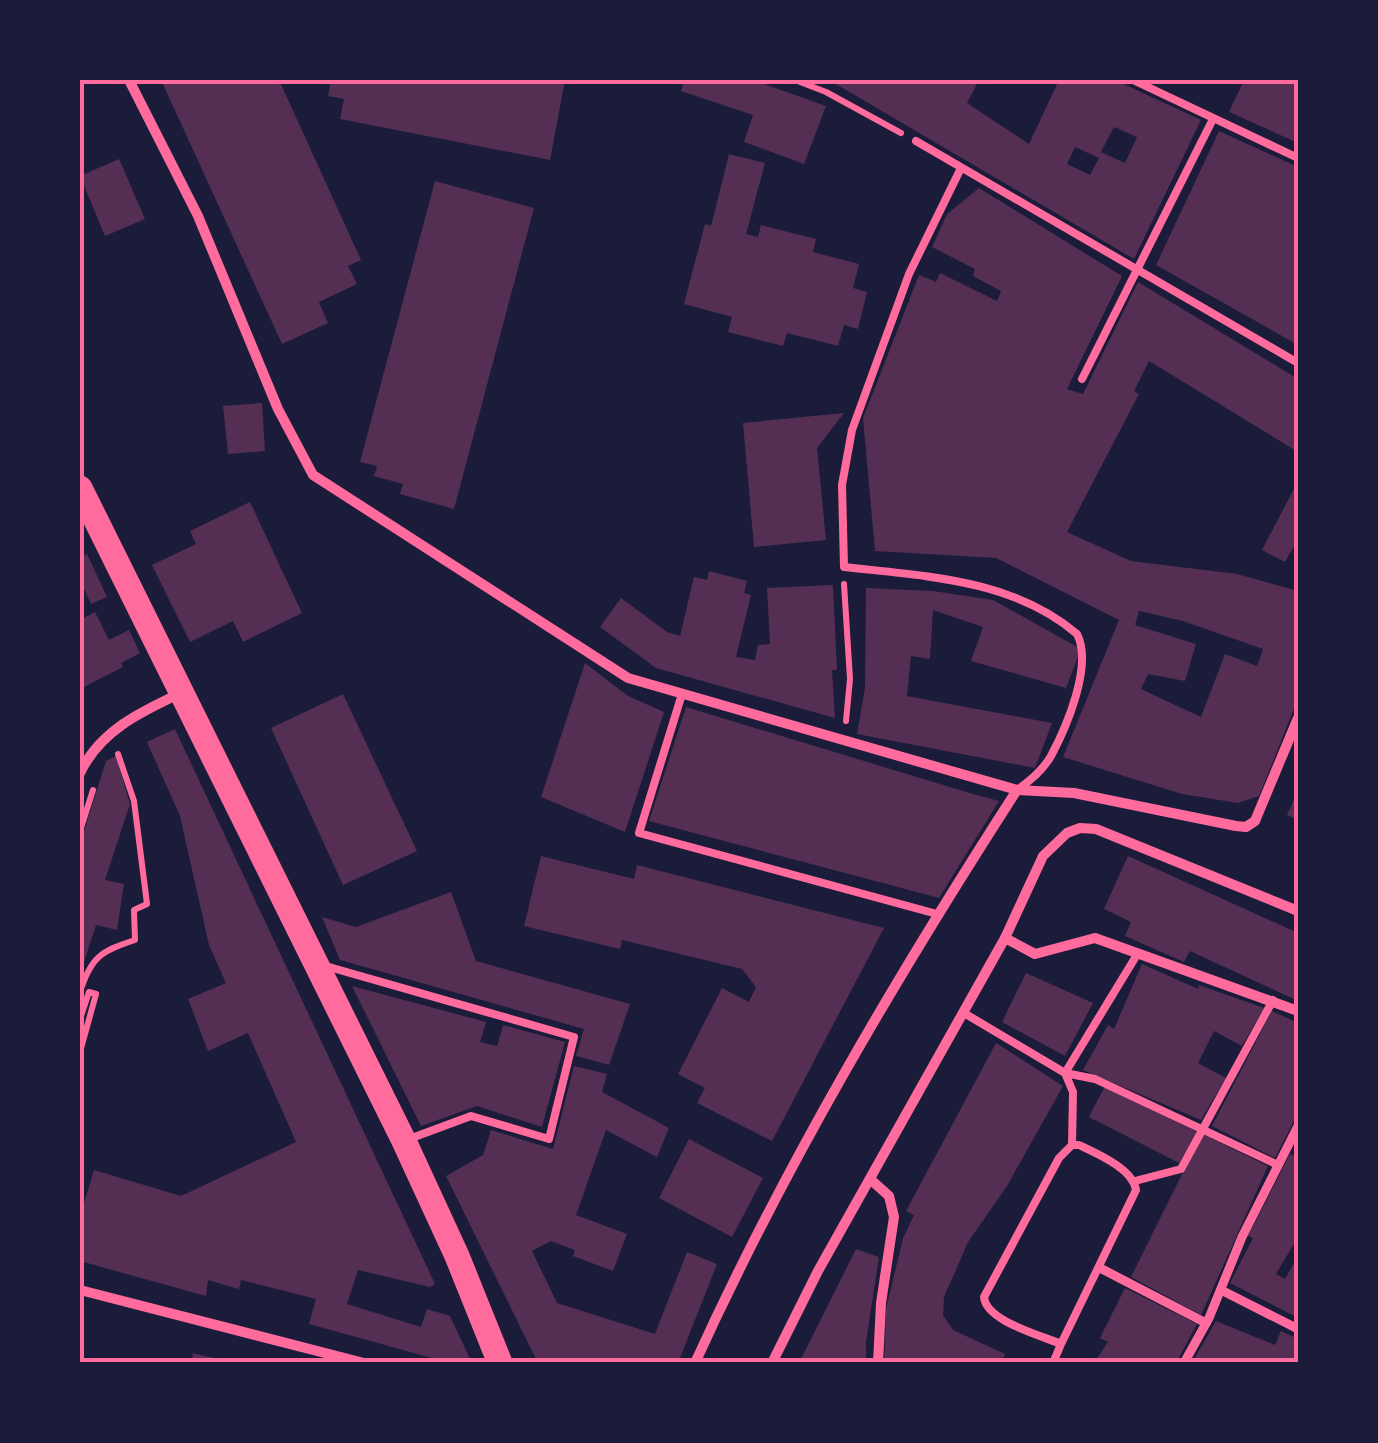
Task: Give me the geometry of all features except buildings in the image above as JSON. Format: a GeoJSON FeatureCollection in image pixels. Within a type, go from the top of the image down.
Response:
{"type":"FeatureCollection","features":[{"type":"Feature","properties":{"kind":"main road"},"geometry":{"type":"LineString","coordinates":[[80,488],[404,1141],[457,1256],[500,1363]]}},
{"type":"Feature","properties":{"kind":"street"},"geometry":{"type":"LineString","coordinates":[[129,80],[198,216],[278,408],[314,475],[628,678],[1017,790],[1074,793],[1246,826],[1255,822],[1261,810],[1298,718]]}},
{"type":"Feature","properties":{"kind":"street"},"geometry":{"type":"LineString","coordinates":[[80,774],[97,746],[116,729],[182,693]]}},
{"type":"Feature","properties":{"kind":"street"},"geometry":{"type":"LineString","coordinates":[[695,1363],[760,1226],[937,914],[1017,790]]}},
{"type":"Feature","properties":{"kind":"street"},"geometry":{"type":"LineString","coordinates":[[772,1363],[1005,938],[1043,856],[1055,841],[1080,828],[1096,829],[1298,911]]}},
{"type":"Feature","properties":{"kind":"street"},"geometry":{"type":"LineString","coordinates":[[1005,938],[1035,954],[1095,938],[1275,996],[1298,1011]]}},
{"type":"Feature","properties":{"kind":"street"},"geometry":{"type":"LineString","coordinates":[[1184,1363],[1298,1126]]}},
{"type":"Feature","properties":{"kind":"street"},"geometry":{"type":"LineString","coordinates":[[870,1179],[888,1196],[894,1217],[881,1303],[878,1363]]}},
{"type":"Feature","properties":{"kind":"street"},"geometry":{"type":"LineString","coordinates":[[1100,1268],[1206,1323]]}},
{"type":"Feature","properties":{"kind":"street"},"geometry":{"type":"LineString","coordinates":[[80,1290],[364,1363]]}},
{"type":"Feature","properties":{"kind":"street"},"geometry":{"type":"LineString","coordinates":[[1221,1290],[1298,1329]]}},
{"type":"Feature","properties":{"kind":"lane"},"geometry":{"type":"LineString","coordinates":[[1133,80],[1298,158]]}},
{"type":"Feature","properties":{"kind":"lane"},"geometry":{"type":"LineString","coordinates":[[1082,379],[1213,119]]}},
{"type":"Feature","properties":{"kind":"lane"},"geometry":{"type":"LineString","coordinates":[[916,141],[1298,363]]}},
{"type":"Feature","properties":{"kind":"lane"},"geometry":{"type":"LineString","coordinates":[[961,168],[910,274],[852,430],[842,485],[844,567],[979,584],[1017,599],[1077,634],[1084,660],[1082,677],[1051,756],[1017,790]]}},
{"type":"Feature","properties":{"kind":"lane"},"geometry":{"type":"LineString","coordinates":[[682,694],[638,833],[937,914]]}},
{"type":"Feature","properties":{"kind":"lane"},"geometry":{"type":"LineString","coordinates":[[1065,1072],[1138,953]]}},
{"type":"Feature","properties":{"kind":"lane"},"geometry":{"type":"LineString","coordinates":[[315,962],[574,1037],[549,1139],[471,1116],[404,1141]]}},
{"type":"Feature","properties":{"kind":"lane"},"geometry":{"type":"LineString","coordinates":[[1072,1145],[1086,1148],[1135,1180],[1181,1169],[1275,996]]}},
{"type":"Feature","properties":{"kind":"lane"},"geometry":{"type":"LineString","coordinates":[[964,1013],[1065,1072],[1095,1079],[1278,1165]]}},
{"type":"Feature","properties":{"kind":"lane"},"geometry":{"type":"LineString","coordinates":[[1061,1344],[992,1315],[984,1305],[984,1297],[1058,1158],[1072,1145],[1073,1092],[1065,1072]]}},
{"type":"Feature","properties":{"kind":"lane"},"geometry":{"type":"LineString","coordinates":[[1053,1363],[1134,1198],[1135,1180]]}},
{"type":"Feature","properties":{"kind":"path"},"geometry":{"type":"LineString","coordinates":[[795,80],[826,92],[916,141]]}},
{"type":"Feature","properties":{"kind":"path"},"geometry":{"type":"LineString","coordinates":[[844,584],[850,679],[845,726]]}},
{"type":"Feature","properties":{"kind":"path"},"geometry":{"type":"LineString","coordinates":[[102,759],[132,745]]}},
{"type":"Feature","properties":{"kind":"path"},"geometry":{"type":"LineString","coordinates":[[80,992],[88,965],[95,958],[112,947],[136,940],[134,910],[147,904],[134,801],[117,752]]}},
{"type":"Feature","properties":{"kind":"path"},"geometry":{"type":"LineString","coordinates":[[80,832],[97,777]]}},
{"type":"Feature","properties":{"kind":"path"},"geometry":{"type":"LineString","coordinates":[[80,1018],[89,992],[96,994],[80,1052]]}}]}
